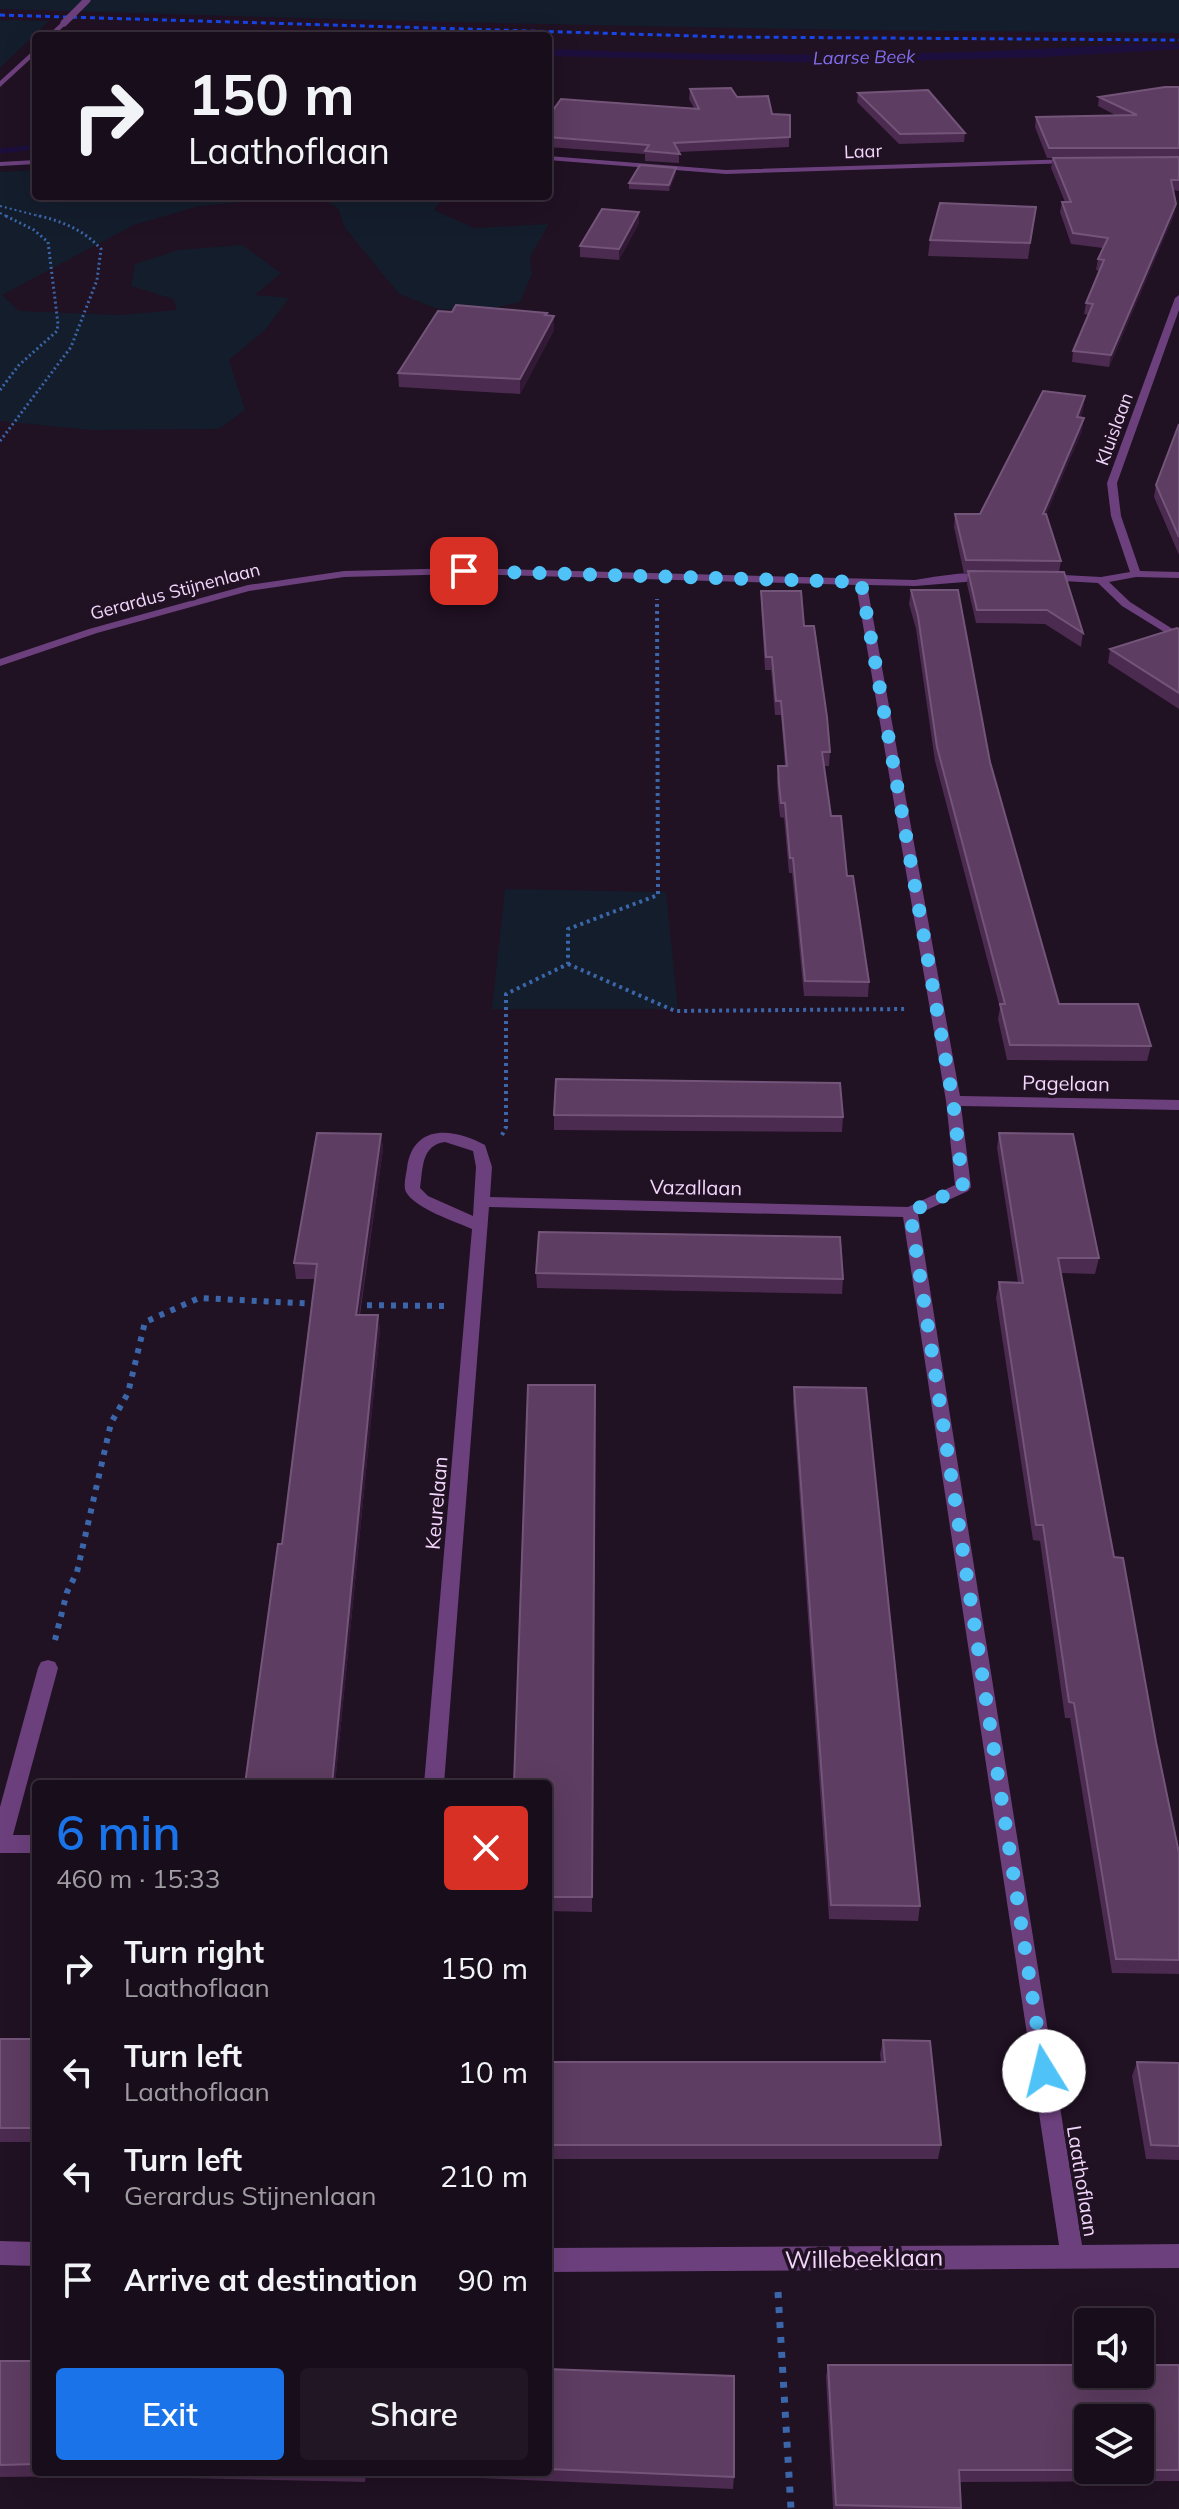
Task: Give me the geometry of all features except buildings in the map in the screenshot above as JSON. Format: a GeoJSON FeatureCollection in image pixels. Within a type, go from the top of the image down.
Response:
{"type":"FeatureCollection","features":[{"type":"Feature","properties":{"kind":"street"},"geometry":{"type":"LineString","coordinates":[[54,32],[87,0]]}},
{"type":"Feature","properties":{"kind":"street"},"geometry":{"type":"LineString","coordinates":[[0,85],[32,54]]}},
{"type":"Feature","properties":{"kind":"street","name":"Laar"},"geometry":{"type":"LineString","coordinates":[[552,158],[726,172],[1080,161]]}},
{"type":"Feature","properties":{"kind":"street"},"geometry":{"type":"LineString","coordinates":[[0,164],[32,162]]}},
{"type":"Feature","properties":{"kind":"street","name":"Kluislaan"},"geometry":{"type":"LineString","coordinates":[[1136,574],[1116,516],[1112,483],[1179,298]]}},
{"type":"Feature","properties":{"kind":"street","name":"Gerardus Stijnenlaan"},"geometry":{"type":"LineString","coordinates":[[0,663],[93,631],[248,588],[344,574],[464,571],[915,583],[1001,577]]}},
{"type":"Feature","properties":{"kind":"street"},"geometry":{"type":"LineString","coordinates":[[1032,577],[1101,580],[1136,574],[1179,575]]}},
{"type":"Feature","properties":{"kind":"street"},"geometry":{"type":"LineString","coordinates":[[1101,580],[1126,604],[1179,638]]}},
{"type":"Feature","properties":{"kind":"street"},"geometry":{"type":"LineString","coordinates":[[861,582],[953,1101],[963,1187],[910,1212]]}},
{"type":"Feature","properties":{"kind":"street","name":"Pagelaan"},"geometry":{"type":"LineString","coordinates":[[953,1101],[1179,1105]]}},
{"type":"Feature","properties":{"kind":"street"},"geometry":{"type":"LineString","coordinates":[[480,1226],[422,1200],[412,1189],[417,1152],[428,1142],[444,1136],[463,1138],[480,1148],[484,1167]]}},
{"type":"Feature","properties":{"kind":"street","name":"Keurelaan"},"geometry":{"type":"LineString","coordinates":[[434,1780],[484,1167]]}},
{"type":"Feature","properties":{"kind":"street","name":"Vazallaan"},"geometry":{"type":"LineString","coordinates":[[481,1202],[910,1212]]}},
{"type":"Feature","properties":{"kind":"street","name":"Laathoflaan"},"geometry":{"type":"LineString","coordinates":[[910,1212],[1072,2255]]}},
{"type":"Feature","properties":{"kind":"street"},"geometry":{"type":"LineString","coordinates":[[32,1844],[0,1844],[48,1668]]}},
{"type":"Feature","properties":{"kind":"street"},"geometry":{"type":"LineString","coordinates":[[0,2253],[32,2254]]}},
{"type":"Feature","properties":{"kind":"street","name":"Willebeeklaan"},"geometry":{"type":"LineString","coordinates":[[552,2260],[1179,2256]]}},
{"type":"Feature","properties":{"kind":"path"},"geometry":{"type":"LineString","coordinates":[[0,206],[80,230],[94,238],[101,249],[97,280],[71,347],[0,441]]}},
{"type":"Feature","properties":{"kind":"path"},"geometry":{"type":"LineString","coordinates":[[0,213],[26,225],[48,242],[58,312],[57,331],[19,365],[0,390]]}},
{"type":"Feature","properties":{"kind":"path"},"geometry":{"type":"LineString","coordinates":[[568,964],[568,929],[658,895],[657,576]]}},
{"type":"Feature","properties":{"kind":"path"},"geometry":{"type":"LineString","coordinates":[[484,1167],[506,1127],[506,994],[568,964],[675,1011],[937,1009]]}},
{"type":"Feature","properties":{"kind":"path"},"geometry":{"type":"LineString","coordinates":[[48,1668],[67,1592],[77,1572],[111,1423],[128,1393],[145,1322],[199,1298],[323,1304]]}},
{"type":"Feature","properties":{"kind":"path"},"geometry":{"type":"LineString","coordinates":[[353,1305],[474,1306]]}},
{"type":"Feature","properties":{"kind":"path"},"geometry":{"type":"LineString","coordinates":[[776,2260],[791,2509]]}},
{"type":"Feature","properties":{"kind":"shaded area"},"geometry":{"type":"Polygon","coordinates":[[[0,0],[1179,0],[1179,33],[737,28],[295,18],[0,9],[0,0]]]}},
{"type":"Feature","properties":{"kind":"shaded area"},"geometry":{"type":"Polygon","coordinates":[[[0,20],[49,21],[38,32],[32,32],[32,37],[0,68],[0,20]]]}},
{"type":"Feature","properties":{"kind":"shaded area"},"geometry":{"type":"Polygon","coordinates":[[[32,170],[32,200],[263,200],[199,206],[134,225],[2,295],[19,311],[120,315],[177,310],[173,299],[131,286],[135,264],[178,250],[242,245],[281,273],[255,295],[289,298],[265,330],[229,360],[245,410],[219,429],[90,430],[0,421],[0,172],[32,170]]]}},
{"type":"Feature","properties":{"kind":"shaded area"},"geometry":{"type":"Polygon","coordinates":[[[324,200],[442,200],[434,210],[474,228],[549,224],[530,257],[532,274],[520,302],[486,310],[438,309],[399,294],[345,228],[338,208],[324,200]]]}},
{"type":"Feature","properties":{"kind":"shaded area"},"geometry":{"type":"Polygon","coordinates":[[[505,889],[666,892],[678,1009],[492,1009],[505,889]]]}},
{"type":"Feature","properties":{"kind":"water"},"geometry":{"type":"Polygon","coordinates":[[[1179,44],[1179,49],[1045,57],[831,63],[552,56],[552,49],[837,54],[1179,44]]]}},
{"type":"Feature","properties":{"kind":"waterway","name":"Laarse Beek"},"geometry":{"type":"LineString","coordinates":[[0,151],[32,147]]}},
{"type":"Feature","properties":{"kind":"railway"},"geometry":{"type":"LineString","coordinates":[[0,15],[729,37],[1179,40]]}},
{"type":"Feature","properties":{"kind":"route"},"geometry":{"type":"LineString","coordinates":[[464,571],[861,582],[953,1101],[963,1187],[910,1212],[1044,2071]]}}]}
